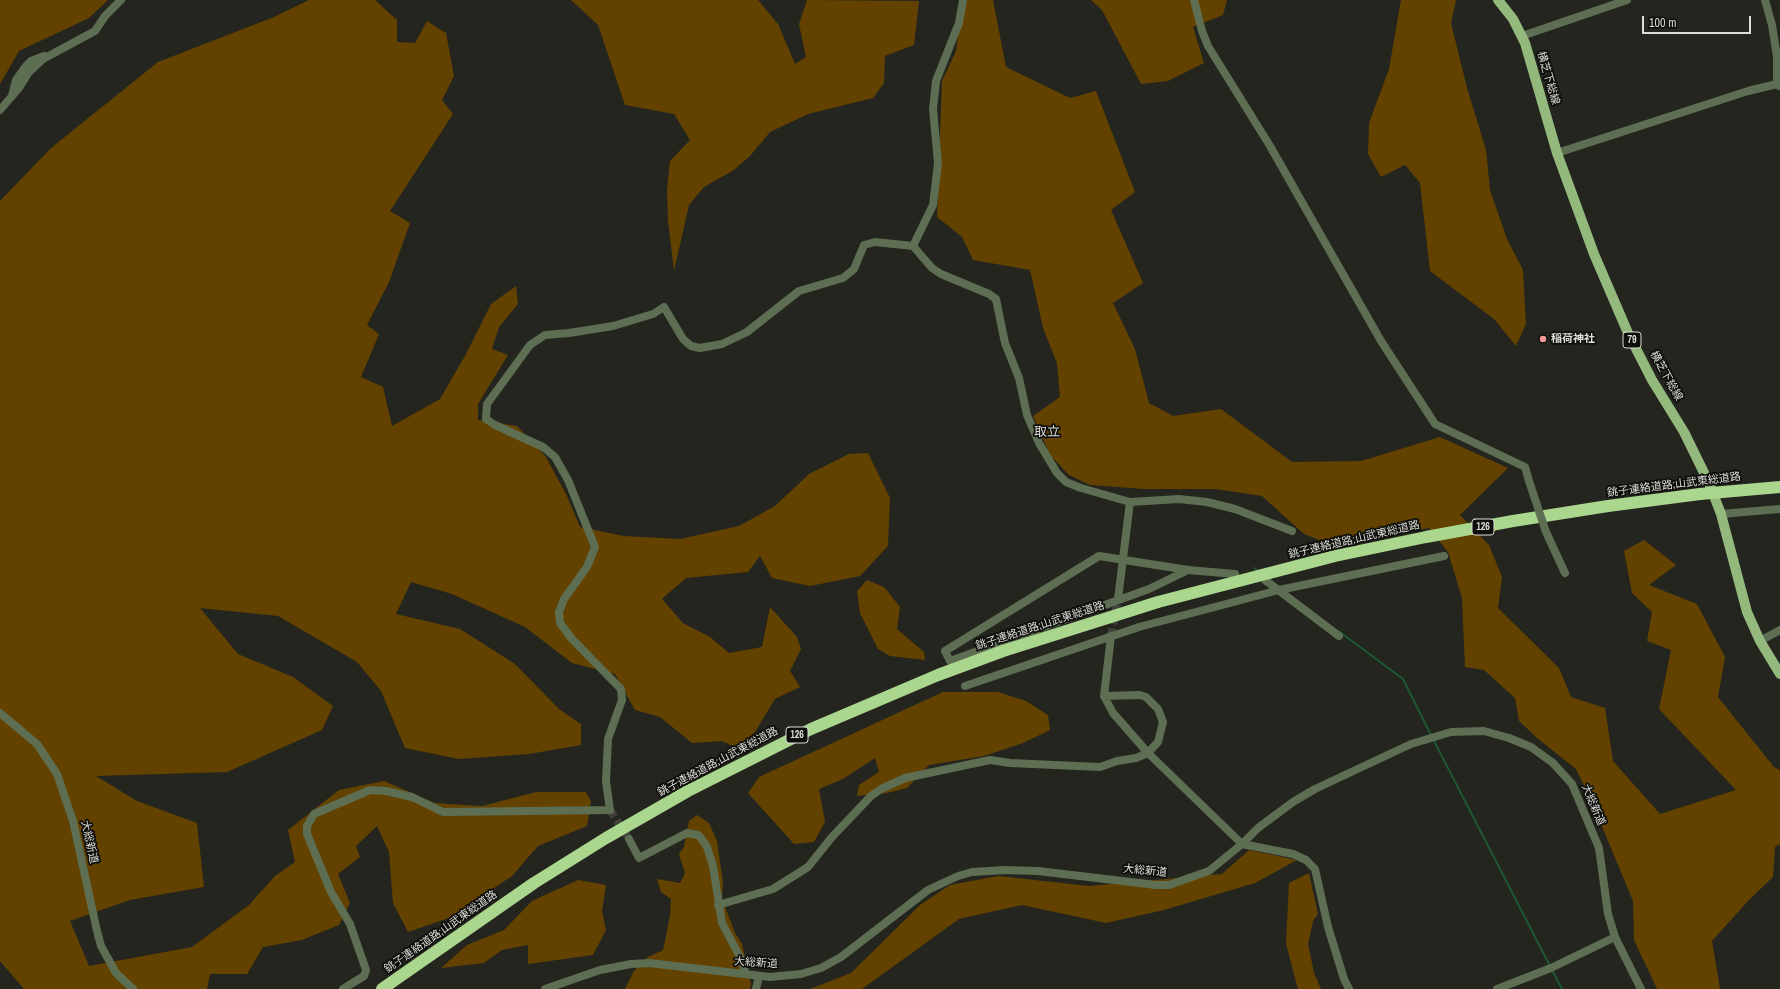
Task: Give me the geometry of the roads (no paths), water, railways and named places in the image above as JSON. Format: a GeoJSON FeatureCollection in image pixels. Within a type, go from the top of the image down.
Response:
{"type":"FeatureCollection","features":[{"type":"Feature","properties":{"kind":"highway","name":"銚子連絡道路;山武東総道路"},"geometry":{"type":"LineString","coordinates":[[382,989],[534,882],[606,838],[688,791],[811,729],[880,698],[1003,651],[1158,602],[1432,536],[1608,506],[1700,494],[1780,487]]}},
{"type":"Feature","properties":{"kind":"main road","name":"横芝下総線"},"geometry":{"type":"LineString","coordinates":[[1498,0],[1522,36],[1557,153],[1594,254],[1628,333],[1652,380],[1684,432],[1709,483],[1721,514],[1747,612],[1760,641],[1780,674]]}},
{"type":"Feature","properties":{"kind":"street"},"geometry":{"type":"LineString","coordinates":[[0,110],[29,72],[43,59],[95,31],[106,16],[121,0]]}},
{"type":"Feature","properties":{"kind":"street"},"geometry":{"type":"LineString","coordinates":[[913,246],[933,205],[938,163],[933,109],[936,81],[958,23],[963,0]]}},
{"type":"Feature","properties":{"kind":"street"},"geometry":{"type":"LineString","coordinates":[[1194,0],[1202,31],[1208,46],[1270,146],[1381,341],[1434,424],[1525,467],[1546,532],[1565,573]]}},
{"type":"Feature","properties":{"kind":"street"},"geometry":{"type":"LineString","coordinates":[[1522,36],[1627,0]]}},
{"type":"Feature","properties":{"kind":"street"},"geometry":{"type":"LineString","coordinates":[[1557,153],[1748,91],[1779,85],[1774,38],[1765,0]]}},
{"type":"Feature","properties":{"kind":"street"},"geometry":{"type":"LineString","coordinates":[[343,989],[364,976],[366,970],[350,924],[331,892],[307,834],[307,826],[314,814],[370,790],[386,790],[412,797],[443,812],[610,810],[606,781],[608,739],[622,700],[621,689],[572,640],[560,624],[558,612],[564,599],[587,567],[595,547],[568,480],[555,457],[543,447],[495,425],[486,419],[487,404],[530,345],[544,335],[613,326],[653,314],[664,307],[683,338],[691,346],[700,348],[722,344],[747,332],[799,291],[843,278],[854,269],[864,246],[875,242],[913,246],[932,268],[941,274],[989,294],[996,299],[1005,343],[1019,378],[1027,415],[1039,443],[1057,473],[1066,482],[1081,488],[1130,502],[1179,499],[1207,502],[1235,509],[1292,531]]}},
{"type":"Feature","properties":{"kind":"street"},"geometry":{"type":"LineString","coordinates":[[1118,599],[1130,502]]}},
{"type":"Feature","properties":{"kind":"street"},"geometry":{"type":"LineString","coordinates":[[1721,514],[1780,509]]}},
{"type":"Feature","properties":{"kind":"street"},"geometry":{"type":"LineString","coordinates":[[1188,570],[1149,589],[950,661],[945,651],[1099,556],[1124,558],[1188,570],[1235,574]]}},
{"type":"Feature","properties":{"kind":"street"},"geometry":{"type":"LineString","coordinates":[[965,686],[1041,658],[1139,626],[1279,590],[1444,556]]}},
{"type":"Feature","properties":{"kind":"street"},"geometry":{"type":"LineString","coordinates":[[1263,576],[1339,636]]}},
{"type":"Feature","properties":{"kind":"street"},"geometry":{"type":"LineString","coordinates":[[1760,641],[1780,630]]}},
{"type":"Feature","properties":{"kind":"street"},"geometry":{"type":"LineString","coordinates":[[1111,636],[1104,696],[1113,713],[1148,753],[1242,844],[1293,854],[1306,860],[1315,869],[1328,927],[1344,979],[1349,989]]}},
{"type":"Feature","properties":{"kind":"street"},"geometry":{"type":"LineString","coordinates":[[718,905],[773,889],[808,867],[832,838],[871,796],[906,778],[990,760],[1010,763],[1100,767],[1117,761],[1136,758],[1148,753],[1158,742],[1163,722],[1158,709],[1146,697],[1140,695],[1104,696]]}},
{"type":"Feature","properties":{"kind":"street","name":"大総新道"},"geometry":{"type":"LineString","coordinates":[[0,713],[37,744],[57,774],[73,821],[97,931],[102,946],[116,973],[133,989]]}},
{"type":"Feature","properties":{"kind":"street","name":"大総新道"},"geometry":{"type":"LineString","coordinates":[[545,989],[600,970],[631,964],[649,963],[770,977],[801,974],[821,968],[841,957],[928,890],[958,876],[972,872],[1026,870],[1169,885],[1209,871],[1242,844],[1258,828],[1293,802],[1315,789],[1411,744],[1451,732],[1484,731],[1509,738],[1531,747],[1554,763],[1572,784],[1599,848],[1608,914],[1615,937],[1641,989]]}},
{"type":"Feature","properties":{"kind":"street"},"geometry":{"type":"LineString","coordinates":[[629,839],[639,858],[687,833],[698,835],[707,847],[711,860],[722,923],[741,959],[746,974]]}},
{"type":"Feature","properties":{"kind":"street"},"geometry":{"type":"LineString","coordinates":[[1497,989],[1551,968],[1615,937]]}},
{"type":"Feature","properties":{"kind":"street"},"geometry":{"type":"LineString","coordinates":[[756,989],[759,976]]}},
{"type":"Feature","properties":{"kind":"waterway"},"geometry":{"type":"LineString","coordinates":[[1254,568],[1259,572]]}},
{"type":"Feature","properties":{"kind":"waterway"},"geometry":{"type":"LineString","coordinates":[[1340,632],[1403,679],[1431,735]]}},
{"type":"Feature","properties":{"kind":"waterway"},"geometry":{"type":"LineString","coordinates":[[1433,739],[1550,966]]}},
{"type":"Feature","properties":{"kind":"waterway"},"geometry":{"type":"LineString","coordinates":[[1552,970],[1562,989]]}},
{"type":"Feature","properties":{"kind":"tunnel"},"geometry":{"type":"LineString","coordinates":[[1111,636],[1118,599]]}},
{"type":"Feature","properties":{"kind":"tunnel"},"geometry":{"type":"LineString","coordinates":[[610,810],[629,839]]}},
{"type":"Feature","properties":{"kind":"place","name":"稲荷神社"},"geometry":{"type":"Point","coordinates":[1543,339]}},
{"type":"Feature","properties":{"kind":"district","name":"取立"},"geometry":{"type":"Point","coordinates":[1047,433]}}]}
